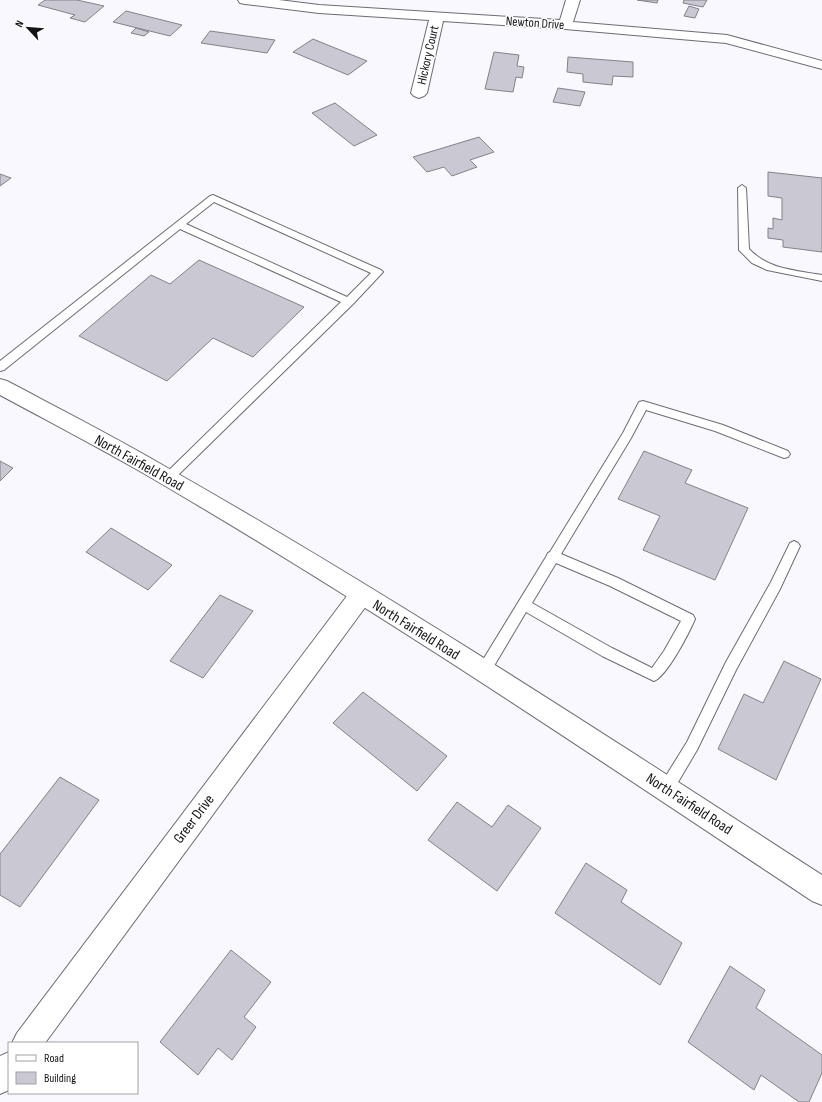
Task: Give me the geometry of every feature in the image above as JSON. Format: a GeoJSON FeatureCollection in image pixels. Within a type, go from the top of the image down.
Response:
{"type":"FeatureCollection","features":[{"type":"Feature","properties":{"kind":"street","name":"Newton Drive"},"geometry":{"type":"LineString","coordinates":[[245,0],[319,8],[565,25],[727,39],[822,65]]}},
{"type":"Feature","properties":{"kind":"street"},"geometry":{"type":"LineString","coordinates":[[565,25],[573,0]]}},
{"type":"Feature","properties":{"kind":"street","name":"Hickory Court"},"geometry":{"type":"LineString","coordinates":[[419,94],[438,17]]}},
{"type":"Feature","properties":{"kind":"street","name":"North Fairfield Road"},"geometry":{"type":"LineString","coordinates":[[0,386],[168,478],[361,595],[666,789],[822,891]]}},
{"type":"Feature","properties":{"kind":"street","name":"Greer Drive"},"geometry":{"type":"LineString","coordinates":[[28,1042],[361,595]]}},
{"type":"Feature","properties":{"kind":"street"},"geometry":{"type":"LineString","coordinates":[[0,1079],[8,1068]]}},
{"type":"Feature","properties":{"kind":"lane"},"geometry":{"type":"LineString","coordinates":[[742,188],[744,250],[755,261],[770,268],[822,278]]}},
{"type":"Feature","properties":{"kind":"lane"},"geometry":{"type":"LineString","coordinates":[[0,367],[213,198],[378,272],[168,478]]}},
{"type":"Feature","properties":{"kind":"lane"},"geometry":{"type":"LineString","coordinates":[[180,225],[349,302]]}},
{"type":"Feature","properties":{"kind":"lane"},"geometry":{"type":"LineString","coordinates":[[483,672],[552,556],[627,435],[643,404],[719,428],[784,454]]}},
{"type":"Feature","properties":{"kind":"lane"},"geometry":{"type":"LineString","coordinates":[[666,789],[692,746],[731,666],[776,585],[794,546]]}},
{"type":"Feature","properties":{"kind":"lane"},"geometry":{"type":"LineString","coordinates":[[523,604],[607,652],[654,675],[669,655],[689,619],[614,582],[552,556]]}},
{"type":"Feature","properties":{"kind":"building"},"geometry":{"type":"Polygon","coordinates":[[[45,0],[77,0],[104,6],[85,22],[70,18],[75,15],[38,5],[45,0]]]}},
{"type":"Feature","properties":{"kind":"building"},"geometry":{"type":"Polygon","coordinates":[[[637,0],[658,0],[657,3],[637,0]]]}},
{"type":"Feature","properties":{"kind":"building"},"geometry":{"type":"Polygon","coordinates":[[[684,0],[707,0],[703,7],[683,3],[684,0]]]}},
{"type":"Feature","properties":{"kind":"building"},"geometry":{"type":"Polygon","coordinates":[[[689,6],[699,9],[695,18],[684,16],[689,6]]]}},
{"type":"Feature","properties":{"kind":"building"},"geometry":{"type":"Polygon","coordinates":[[[126,11],[182,25],[170,36],[113,22],[126,11]]]}},
{"type":"Feature","properties":{"kind":"building"},"geometry":{"type":"Polygon","coordinates":[[[136,28],[149,32],[144,36],[131,33],[136,28]]]}},
{"type":"Feature","properties":{"kind":"building"},"geometry":{"type":"Polygon","coordinates":[[[210,31],[275,40],[267,53],[201,43],[210,31]]]}},
{"type":"Feature","properties":{"kind":"building"},"geometry":{"type":"Polygon","coordinates":[[[313,39],[367,61],[348,75],[293,52],[313,39]]]}},
{"type":"Feature","properties":{"kind":"building"},"geometry":{"type":"Polygon","coordinates":[[[494,52],[519,55],[517,66],[524,67],[522,78],[516,77],[513,92],[485,89],[494,52]]]}},
{"type":"Feature","properties":{"kind":"building"},"geometry":{"type":"Polygon","coordinates":[[[568,57],[633,62],[633,77],[613,76],[612,85],[583,82],[583,74],[567,72],[568,57]]]}},
{"type":"Feature","properties":{"kind":"building"},"geometry":{"type":"Polygon","coordinates":[[[558,88],[585,92],[580,106],[553,102],[558,88]]]}},
{"type":"Feature","properties":{"kind":"building"},"geometry":{"type":"Polygon","coordinates":[[[335,103],[377,135],[354,146],[312,113],[335,103]]]}},
{"type":"Feature","properties":{"kind":"building"},"geometry":{"type":"Polygon","coordinates":[[[479,137],[494,152],[470,160],[477,167],[452,176],[444,167],[427,172],[413,157],[479,137]]]}},
{"type":"Feature","properties":{"kind":"building"},"geometry":{"type":"Polygon","coordinates":[[[768,172],[822,178],[822,252],[783,247],[783,240],[768,238],[768,228],[773,229],[773,218],[782,220],[782,198],[768,196],[768,172]]]}},
{"type":"Feature","properties":{"kind":"building"},"geometry":{"type":"Polygon","coordinates":[[[0,174],[11,178],[0,186],[0,174]]]}},
{"type":"Feature","properties":{"kind":"building"},"geometry":{"type":"Polygon","coordinates":[[[199,260],[304,307],[253,357],[213,338],[167,381],[79,336],[151,275],[170,284],[199,260]]]}},
{"type":"Feature","properties":{"kind":"building"},"geometry":{"type":"Polygon","coordinates":[[[644,451],[692,470],[685,483],[748,508],[715,580],[643,550],[660,516],[618,499],[644,451]]]}},
{"type":"Feature","properties":{"kind":"building"},"geometry":{"type":"Polygon","coordinates":[[[0,461],[13,468],[0,481],[0,461]]]}},
{"type":"Feature","properties":{"kind":"building"},"geometry":{"type":"Polygon","coordinates":[[[111,528],[172,565],[148,590],[86,552],[111,528]]]}},
{"type":"Feature","properties":{"kind":"building"},"geometry":{"type":"Polygon","coordinates":[[[220,595],[253,611],[203,678],[170,661],[220,595]]]}},
{"type":"Feature","properties":{"kind":"building"},"geometry":{"type":"Polygon","coordinates":[[[784,661],[821,679],[776,780],[718,749],[744,694],[763,703],[784,661]]]}},
{"type":"Feature","properties":{"kind":"building"},"geometry":{"type":"Polygon","coordinates":[[[363,692],[447,756],[417,791],[333,723],[363,692]]]}},
{"type":"Feature","properties":{"kind":"building"},"geometry":{"type":"Polygon","coordinates":[[[60,777],[99,800],[20,907],[0,895],[0,854],[60,777]]]}},
{"type":"Feature","properties":{"kind":"building"},"geometry":{"type":"Polygon","coordinates":[[[457,802],[492,827],[508,805],[541,828],[497,891],[428,840],[457,802]]]}},
{"type":"Feature","properties":{"kind":"building"},"geometry":{"type":"Polygon","coordinates":[[[586,863],[627,890],[621,902],[682,943],[660,985],[555,913],[586,863]]]}},
{"type":"Feature","properties":{"kind":"building"},"geometry":{"type":"Polygon","coordinates":[[[231,950],[271,982],[244,1017],[256,1027],[232,1060],[218,1048],[198,1075],[160,1042],[231,950]]]}},
{"type":"Feature","properties":{"kind":"building"},"geometry":{"type":"Polygon","coordinates":[[[730,966],[765,990],[756,1008],[822,1055],[822,1073],[809,1102],[799,1102],[761,1075],[754,1090],[688,1042],[730,966]]]}}]}
